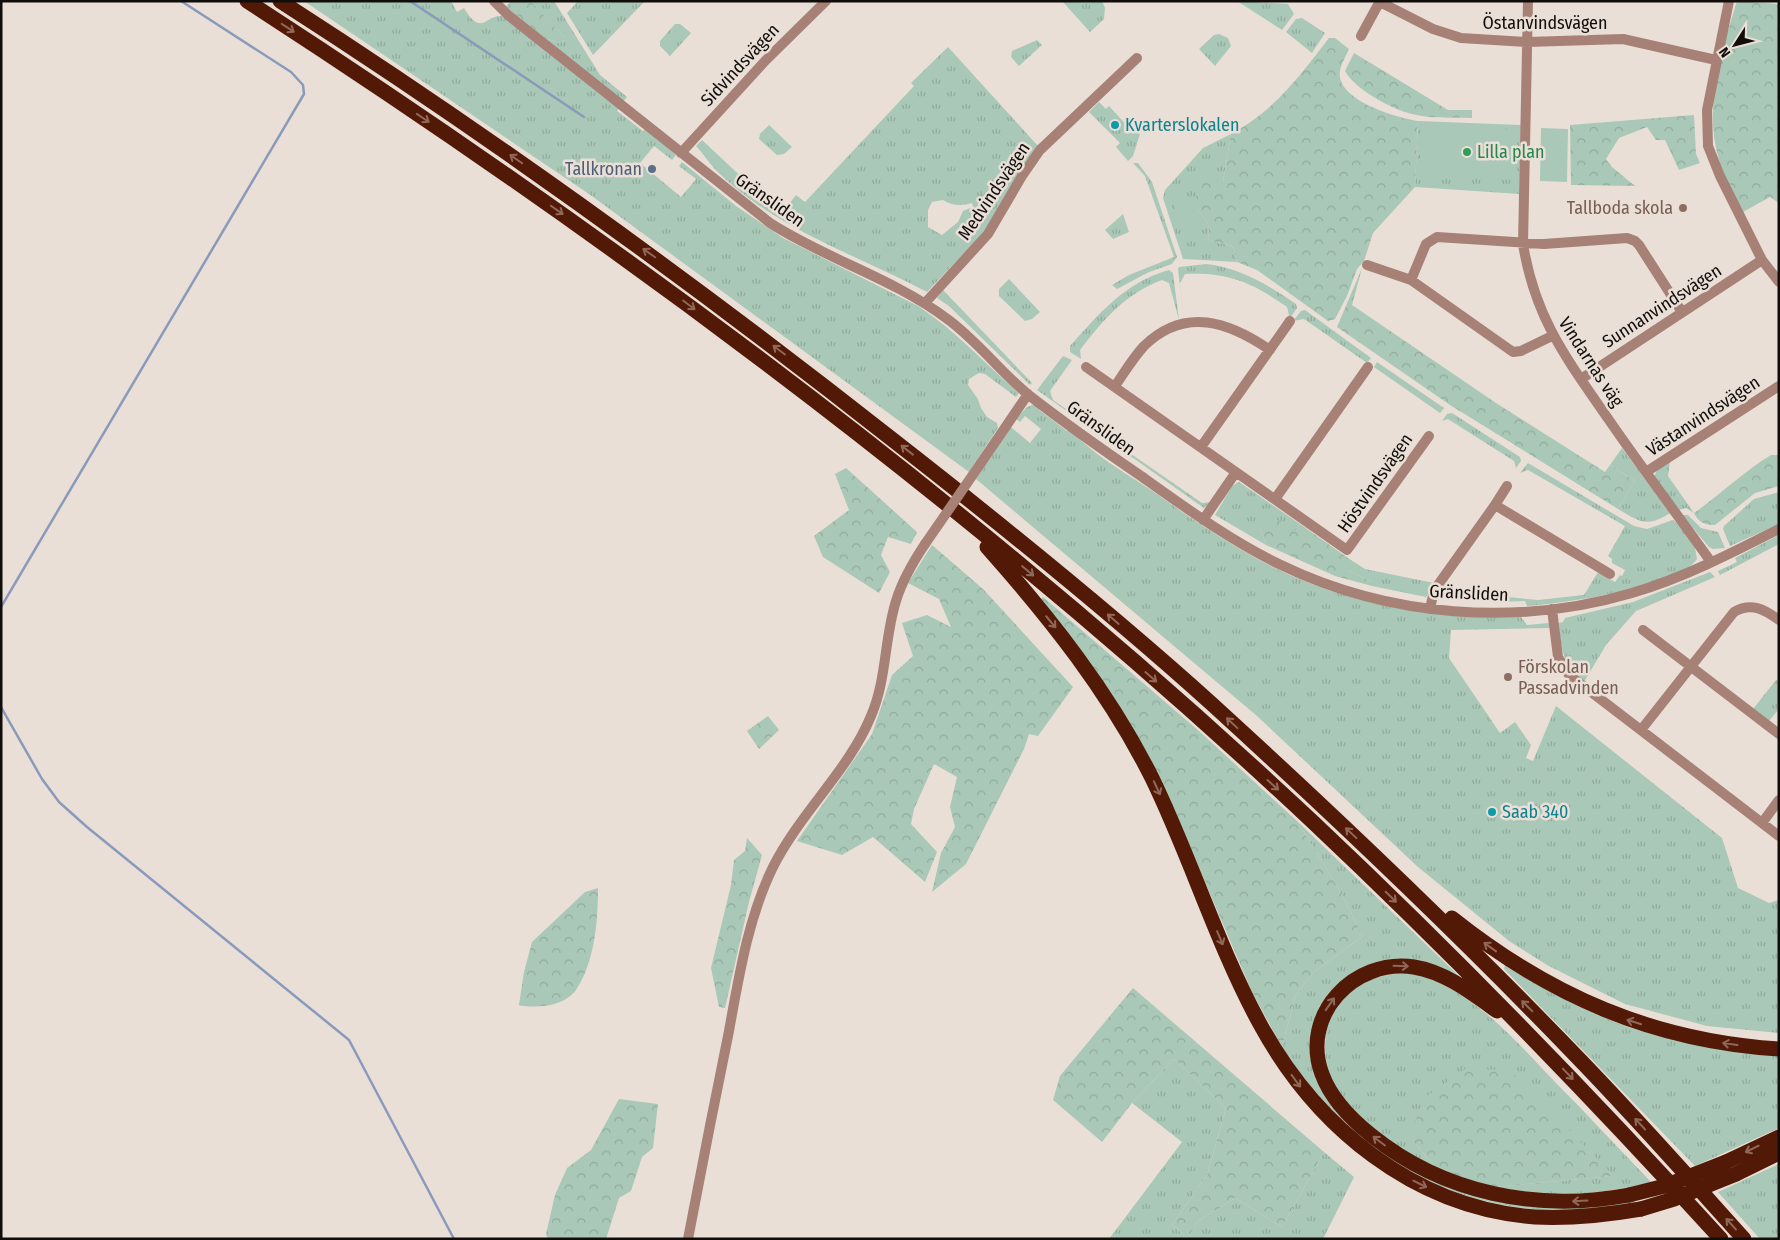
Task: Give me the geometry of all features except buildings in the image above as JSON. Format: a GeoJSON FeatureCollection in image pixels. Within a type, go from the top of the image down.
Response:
{"type":"FeatureCollection","features":[{"type":"Feature","properties":{"kind":"highway"},"geometry":{"type":"LineString","coordinates":[[247,1],[501,171],[662,285],[790,381],[953,510],[1158,683],[1297,808],[1463,966],[1616,1124],[1721,1239]]}},
{"type":"Feature","properties":{"kind":"highway"},"geometry":{"type":"LineString","coordinates":[[280,1],[513,156],[674,271],[802,368],[1073,585],[1209,702],[1387,866],[1584,1063],[1744,1239]]}},
{"type":"Feature","properties":{"kind":"highway"},"geometry":{"type":"LineString","coordinates":[[953,510],[1060,633],[1115,711],[1165,807],[1228,956],[1259,1022],[1301,1088],[1332,1122],[1365,1151],[1406,1177],[1448,1197],[1477,1206],[1532,1217],[1558,1218],[1612,1214],[1641,1209],[1674,1199],[1736,1174],[1779,1153]]}},
{"type":"Feature","properties":{"kind":"highway"},"geometry":{"type":"LineString","coordinates":[[1387,866],[1493,950],[1526,972],[1587,1004],[1618,1016],[1680,1035],[1728,1044],[1779,1049]]}},
{"type":"Feature","properties":{"kind":"highway"},"geometry":{"type":"LineString","coordinates":[[1534,1039],[1475,995],[1447,978],[1423,969],[1391,966],[1363,974],[1337,994],[1325,1012],[1321,1023],[1317,1053],[1322,1073],[1330,1092],[1349,1115],[1388,1147],[1441,1177],[1506,1197],[1554,1203],[1629,1195],[1665,1186],[1726,1162],[1779,1136]]}},
{"type":"Feature","properties":{"kind":"street","name":"Gränsliden"},"geometry":{"type":"LineString","coordinates":[[494,1],[752,210],[787,234],[925,303],[964,332],[1028,394],[1203,520],[1254,551],[1302,575],[1365,596],[1430,609],[1485,613],[1552,609],[1591,603],[1632,593],[1711,562],[1779,529]]}},
{"type":"Feature","properties":{"kind":"street","name":"Sidvindsvägen"},"geometry":{"type":"LineString","coordinates":[[681,153],[765,61],[826,1]]}},
{"type":"Feature","properties":{"kind":"street","name":"Vindarnas väg"},"geometry":{"type":"LineString","coordinates":[[1528,1],[1523,244],[1528,272],[1536,299],[1552,336],[1711,562]]}},
{"type":"Feature","properties":{"kind":"street"},"geometry":{"type":"LineString","coordinates":[[1729,1],[1707,110],[1708,146],[1720,176],[1762,260],[1779,282]]}},
{"type":"Feature","properties":{"kind":"street","name":"Östanvindsvägen"},"geometry":{"type":"LineString","coordinates":[[1380,2],[1447,35],[1477,40],[1527,42],[1624,39],[1716,60]]}},
{"type":"Feature","properties":{"kind":"street"},"geometry":{"type":"LineString","coordinates":[[1361,36],[1380,2]]}},
{"type":"Feature","properties":{"kind":"street","name":"Medvindsvägen"},"geometry":{"type":"LineString","coordinates":[[925,303],[988,234],[1022,176],[1040,150],[1137,58]]}},
{"type":"Feature","properties":{"kind":"street"},"geometry":{"type":"LineString","coordinates":[[1411,280],[1426,244],[1433,238],[1523,244],[1631,239],[1639,246],[1682,312]]}},
{"type":"Feature","properties":{"kind":"street","name":"Sunnanvindsvägen"},"geometry":{"type":"LineString","coordinates":[[1581,379],[1762,260]]}},
{"type":"Feature","properties":{"kind":"street"},"geometry":{"type":"LineString","coordinates":[[1367,265],[1411,280],[1514,352],[1521,352],[1552,336]]}},
{"type":"Feature","properties":{"kind":"street"},"geometry":{"type":"LineString","coordinates":[[1201,447],[1290,321]]}},
{"type":"Feature","properties":{"kind":"street"},"geometry":{"type":"LineString","coordinates":[[1114,386],[1144,346],[1162,333],[1182,324],[1203,322],[1222,324],[1249,336],[1270,350]]}},
{"type":"Feature","properties":{"kind":"street","name":"Höstvindsvägen"},"geometry":{"type":"LineString","coordinates":[[1086,367],[1347,550],[1428,436]]}},
{"type":"Feature","properties":{"kind":"street"},"geometry":{"type":"LineString","coordinates":[[1275,499],[1368,367]]}},
{"type":"Feature","properties":{"kind":"street","name":"Västanvindsvägen"},"geometry":{"type":"LineString","coordinates":[[1646,472],[1779,386]]}},
{"type":"Feature","properties":{"kind":"street"},"geometry":{"type":"LineString","coordinates":[[688,1239],[747,942],[762,895],[773,868],[792,834],[847,758],[871,718],[882,682],[896,602],[903,582],[925,544],[1028,394]]}},
{"type":"Feature","properties":{"kind":"street"},"geometry":{"type":"LineString","coordinates":[[1203,520],[1236,472]]}},
{"type":"Feature","properties":{"kind":"street"},"geometry":{"type":"LineString","coordinates":[[1430,609],[1433,595],[1438,585],[1507,486]]}},
{"type":"Feature","properties":{"kind":"street"},"geometry":{"type":"LineString","coordinates":[[1495,505],[1610,574]]}},
{"type":"Feature","properties":{"kind":"street"},"geometry":{"type":"LineString","coordinates":[[1641,730],[1730,615],[1738,610],[1755,607],[1767,611],[1779,620]]}},
{"type":"Feature","properties":{"kind":"street"},"geometry":{"type":"LineString","coordinates":[[1552,609],[1558,657],[1564,670],[1573,679],[1779,836]]}},
{"type":"Feature","properties":{"kind":"street"},"geometry":{"type":"LineString","coordinates":[[1643,630],[1779,734]]}},
{"type":"Feature","properties":{"kind":"street"},"geometry":{"type":"LineString","coordinates":[[1762,823],[1779,800]]}},
{"type":"Feature","properties":{"kind":"green space"},"geometry":{"type":"Polygon","coordinates":[[[304,1],[451,1],[457,12],[464,8],[475,22],[479,23],[496,16],[502,16],[606,99],[620,107],[617,111],[643,131],[646,128],[676,155],[672,160],[654,146],[640,163],[681,197],[696,179],[679,166],[682,162],[736,206],[783,238],[918,306],[958,337],[1019,393],[1016,397],[985,374],[979,373],[969,379],[968,385],[978,399],[981,408],[987,417],[997,423],[998,428],[969,472],[589,194],[304,1]]]}},
{"type":"Feature","properties":{"kind":"green space"},"geometry":{"type":"Polygon","coordinates":[[[511,1],[530,1],[566,39],[559,43],[545,38],[506,7],[511,1]]]}},
{"type":"Feature","properties":{"kind":"green space"},"geometry":{"type":"Polygon","coordinates":[[[554,1],[600,75],[627,97],[622,103],[545,38],[559,43],[566,39],[530,2],[554,1]]]}},
{"type":"Feature","properties":{"kind":"green space"},"geometry":{"type":"Polygon","coordinates":[[[578,1],[645,1],[593,55],[567,13],[578,1]]]}},
{"type":"Feature","properties":{"kind":"green space"},"geometry":{"type":"Polygon","coordinates":[[[1062,1],[1102,1],[1105,8],[1104,19],[1090,32],[1062,1]]]}},
{"type":"Feature","properties":{"kind":"green space"},"geometry":{"type":"Polygon","coordinates":[[[1237,1],[1288,4],[1294,14],[1282,30],[1237,1]]]}},
{"type":"Feature","properties":{"kind":"green space"},"geometry":{"type":"Polygon","coordinates":[[[1737,1],[1779,4],[1779,203],[1770,197],[1743,212],[1721,167],[1713,120],[1713,100],[1720,60],[1737,1]]]}},
{"type":"Feature","properties":{"kind":"green space"},"geometry":{"type":"Polygon","coordinates":[[[1302,18],[1325,33],[1312,53],[1286,32],[1296,19],[1302,18]]]}},
{"type":"Feature","properties":{"kind":"green space"},"geometry":{"type":"Polygon","coordinates":[[[675,24],[680,24],[691,33],[670,56],[660,46],[660,41],[675,24]]]}},
{"type":"Feature","properties":{"kind":"green space"},"geometry":{"type":"Polygon","coordinates":[[[1219,34],[1228,38],[1231,46],[1215,66],[1199,49],[1214,35],[1219,34]]]}},
{"type":"Feature","properties":{"kind":"green space"},"geometry":{"type":"Polygon","coordinates":[[[1329,38],[1335,38],[1349,49],[1340,71],[1341,81],[1347,91],[1369,106],[1383,112],[1418,121],[1415,187],[1373,233],[1364,261],[1357,269],[1347,296],[1335,319],[1328,321],[1257,270],[1237,262],[1233,246],[1209,241],[1208,223],[1197,209],[1195,180],[1207,175],[1223,182],[1231,134],[1247,125],[1285,92],[1329,38]]]}},
{"type":"Feature","properties":{"kind":"green space"},"geometry":{"type":"Polygon","coordinates":[[[1037,40],[1042,45],[1019,66],[1011,57],[1012,51],[1037,40]]]}},
{"type":"Feature","properties":{"kind":"green space"},"geometry":{"type":"Polygon","coordinates":[[[948,47],[1038,146],[1016,178],[984,232],[927,292],[814,238],[761,207],[713,167],[696,146],[702,140],[781,214],[796,195],[805,202],[914,86],[911,83],[948,47]],[[943,200],[932,202],[928,210],[928,227],[942,235],[958,222],[963,211],[973,207],[972,203],[957,205],[943,200]]]}},
{"type":"Feature","properties":{"kind":"green space"},"geometry":{"type":"Polygon","coordinates":[[[1354,53],[1448,110],[1472,110],[1472,118],[1417,115],[1398,110],[1377,99],[1350,78],[1345,71],[1354,53]]]}},
{"type":"Feature","properties":{"kind":"green space"},"geometry":{"type":"Polygon","coordinates":[[[1099,102],[1106,109],[1109,106],[1131,130],[1134,127],[1140,134],[1133,156],[1128,161],[1116,147],[1120,143],[1089,112],[1099,102]]]}},
{"type":"Feature","properties":{"kind":"green space"},"geometry":{"type":"Polygon","coordinates":[[[1694,115],[1696,154],[1700,163],[1679,170],[1665,140],[1656,140],[1647,127],[1619,138],[1606,159],[1612,167],[1635,186],[1571,185],[1570,125],[1694,115]]]}},
{"type":"Feature","properties":{"kind":"green space","name":"Lilla plan"},"geometry":{"type":"Polygon","coordinates":[[[1418,121],[1521,125],[1519,194],[1415,187],[1418,121]]]}},
{"type":"Feature","properties":{"kind":"green space","name":"Lilla plan"},"geometry":{"type":"Polygon","coordinates":[[[1422,124],[1515,130],[1512,180],[1419,175],[1422,124]]]}},
{"type":"Feature","properties":{"kind":"green space"},"geometry":{"type":"Polygon","coordinates":[[[769,125],[792,147],[784,154],[777,155],[759,139],[760,134],[769,125]]]}},
{"type":"Feature","properties":{"kind":"green space"},"geometry":{"type":"Polygon","coordinates":[[[1541,128],[1568,129],[1567,182],[1540,181],[1541,128]]]}},
{"type":"Feature","properties":{"kind":"green space"},"geometry":{"type":"Polygon","coordinates":[[[1231,134],[1223,182],[1197,209],[1208,223],[1209,241],[1233,246],[1237,262],[1183,259],[1163,198],[1165,190],[1203,148],[1231,134]]]}},
{"type":"Feature","properties":{"kind":"green space"},"geometry":{"type":"Polygon","coordinates":[[[1133,163],[1138,163],[1152,182],[1177,257],[1172,264],[1149,272],[1117,289],[1112,285],[1129,275],[1174,257],[1145,176],[1133,163]]]}},
{"type":"Feature","properties":{"kind":"green space"},"geometry":{"type":"Polygon","coordinates":[[[1187,197],[1201,226],[1188,233],[1173,204],[1187,197]]]}},
{"type":"Feature","properties":{"kind":"green space"},"geometry":{"type":"Polygon","coordinates":[[[1123,214],[1129,232],[1113,239],[1105,230],[1123,214]]]}},
{"type":"Feature","properties":{"kind":"green space"},"geometry":{"type":"Polygon","coordinates":[[[1206,264],[1231,269],[1254,278],[1296,304],[1297,308],[1288,321],[1285,319],[1289,315],[1287,307],[1251,285],[1228,277],[1185,274],[1180,283],[1184,316],[1178,269],[1179,267],[1206,264]]]}},
{"type":"Feature","properties":{"kind":"green space"},"geometry":{"type":"Polygon","coordinates":[[[1362,268],[1352,305],[1496,403],[1605,472],[1610,465],[1635,481],[1618,509],[1450,405],[1337,327],[1362,268]]]}},
{"type":"Feature","properties":{"kind":"green space"},"geometry":{"type":"Polygon","coordinates":[[[1169,270],[1173,273],[1179,320],[1169,283],[1162,280],[1137,292],[1116,309],[1080,350],[1081,359],[1070,352],[1070,346],[1114,300],[1139,282],[1169,270]]]}},
{"type":"Feature","properties":{"kind":"green space"},"geometry":{"type":"Polygon","coordinates":[[[1009,279],[1040,312],[1032,319],[1025,321],[999,296],[999,289],[1009,279]]]}},
{"type":"Feature","properties":{"kind":"green space"},"geometry":{"type":"Polygon","coordinates":[[[943,290],[1032,383],[1030,385],[949,306],[937,298],[943,290]]]}},
{"type":"Feature","properties":{"kind":"green space"},"geometry":{"type":"Polygon","coordinates":[[[1305,310],[1371,358],[1367,363],[1304,319],[1293,321],[1301,311],[1305,310]]]}},
{"type":"Feature","properties":{"kind":"green space"},"geometry":{"type":"Polygon","coordinates":[[[1063,356],[1072,360],[1050,391],[1053,400],[1202,503],[1211,502],[1204,508],[1037,390],[1063,356]]]}},
{"type":"Feature","properties":{"kind":"green space"},"geometry":{"type":"Polygon","coordinates":[[[1377,362],[1444,408],[1440,413],[1374,367],[1377,362]]]}},
{"type":"Feature","properties":{"kind":"green space"},"geometry":{"type":"Polygon","coordinates":[[[1035,404],[1040,407],[1039,410],[1067,431],[1070,428],[1097,454],[1191,518],[1245,552],[1290,575],[1354,598],[1386,606],[1419,612],[1453,615],[1521,617],[1527,625],[1549,623],[1550,628],[1451,630],[1449,658],[1500,733],[1515,722],[1531,745],[1526,758],[1533,761],[1556,706],[1722,838],[1738,888],[1769,903],[1779,900],[1779,1033],[1707,1026],[1625,1004],[1547,965],[1509,941],[1418,867],[1257,716],[976,479],[1011,427],[1030,443],[1041,429],[1025,416],[1020,422],[1016,419],[1027,407],[1035,404]]]}},
{"type":"Feature","properties":{"kind":"green space"},"geometry":{"type":"Polygon","coordinates":[[[1452,413],[1520,457],[1521,461],[1516,468],[1514,461],[1448,419],[1442,421],[1447,414],[1452,413]]]}},
{"type":"Feature","properties":{"kind":"green space"},"geometry":{"type":"Polygon","coordinates":[[[1622,448],[1670,513],[1655,521],[1644,522],[1618,509],[1635,481],[1610,465],[1622,448]]]}},
{"type":"Feature","properties":{"kind":"green space"},"geometry":{"type":"Polygon","coordinates":[[[1771,455],[1779,455],[1779,486],[1755,493],[1715,525],[1705,524],[1698,519],[1694,513],[1771,455]]]}},
{"type":"Feature","properties":{"kind":"green space"},"geometry":{"type":"Polygon","coordinates":[[[1670,461],[1668,476],[1694,513],[1686,508],[1679,510],[1654,477],[1657,470],[1670,461]]]}},
{"type":"Feature","properties":{"kind":"green space"},"geometry":{"type":"Polygon","coordinates":[[[1528,463],[1634,526],[1647,529],[1673,520],[1695,548],[1697,559],[1686,569],[1668,578],[1644,586],[1565,602],[1527,606],[1525,601],[1500,602],[1439,598],[1445,585],[1507,597],[1538,600],[1584,595],[1598,572],[1615,582],[1620,575],[1622,576],[1625,570],[1612,563],[1612,559],[1608,556],[1625,526],[1528,470],[1520,473],[1528,463]]]}},
{"type":"Feature","properties":{"kind":"green space"},"geometry":{"type":"Polygon","coordinates":[[[846,468],[917,532],[911,544],[888,537],[881,555],[890,572],[879,593],[823,557],[814,536],[849,510],[835,474],[846,468]]]}},
{"type":"Feature","properties":{"kind":"green space"},"geometry":{"type":"Polygon","coordinates":[[[1239,482],[1300,524],[1295,532],[1260,527],[1266,545],[1215,515],[1232,486],[1239,482]]]}},
{"type":"Feature","properties":{"kind":"green space"},"geometry":{"type":"Polygon","coordinates":[[[1779,492],[1779,524],[1730,546],[1723,529],[1724,526],[1754,499],[1779,492]]]}},
{"type":"Feature","properties":{"kind":"green space"},"geometry":{"type":"Polygon","coordinates":[[[1682,515],[1688,515],[1701,528],[1718,532],[1725,548],[1713,549],[1709,547],[1682,515]]]}},
{"type":"Feature","properties":{"kind":"green space"},"geometry":{"type":"Polygon","coordinates":[[[1273,517],[1295,532],[1300,524],[1348,558],[1348,570],[1372,582],[1372,586],[1335,576],[1266,545],[1260,527],[1273,517]]]}},
{"type":"Feature","properties":{"kind":"green space"},"geometry":{"type":"Polygon","coordinates":[[[1779,535],[1779,544],[1720,575],[1718,571],[1737,562],[1735,558],[1779,535]]]}},
{"type":"Feature","properties":{"kind":"green space"},"geometry":{"type":"Polygon","coordinates":[[[932,545],[983,589],[1073,687],[1038,736],[1029,734],[1024,749],[966,864],[932,892],[941,853],[955,827],[950,807],[957,777],[934,764],[914,809],[911,824],[937,852],[925,882],[873,837],[842,855],[797,841],[872,734],[892,675],[913,656],[902,623],[927,615],[951,627],[939,599],[908,583],[932,545]]]}},
{"type":"Feature","properties":{"kind":"green space"},"geometry":{"type":"Polygon","coordinates":[[[1348,558],[1365,569],[1434,583],[1426,597],[1372,586],[1372,582],[1348,570],[1348,558]]]}},
{"type":"Feature","properties":{"kind":"green space"},"geometry":{"type":"Polygon","coordinates":[[[1710,572],[1715,577],[1636,611],[1606,645],[1584,682],[1571,669],[1564,656],[1561,641],[1559,623],[1563,622],[1565,618],[1633,602],[1710,572]]]}},
{"type":"Feature","properties":{"kind":"green space"},"geometry":{"type":"Polygon","coordinates":[[[1043,597],[1199,731],[1297,821],[1337,886],[1363,936],[1315,971],[1296,994],[1282,1047],[1252,992],[1176,814],[1120,707],[1081,650],[1040,600],[1043,597]]]}},
{"type":"Feature","properties":{"kind":"green space"},"geometry":{"type":"Polygon","coordinates":[[[1776,680],[1779,682],[1779,709],[1769,721],[1753,709],[1776,680]]]}},
{"type":"Feature","properties":{"kind":"green space"},"geometry":{"type":"Polygon","coordinates":[[[768,716],[779,730],[759,749],[747,731],[768,716]]]}},
{"type":"Feature","properties":{"kind":"green space"},"geometry":{"type":"Polygon","coordinates":[[[1297,821],[1462,979],[1402,960],[1370,964],[1355,971],[1345,979],[1325,1000],[1318,1084],[1328,1102],[1449,1187],[1633,1200],[1636,1203],[1580,1211],[1532,1209],[1488,1202],[1447,1189],[1409,1170],[1373,1147],[1340,1118],[1310,1085],[1282,1047],[1296,994],[1315,971],[1363,936],[1337,886],[1297,821]]]}},
{"type":"Feature","properties":{"kind":"green space"},"geometry":{"type":"Polygon","coordinates":[[[747,838],[762,855],[749,902],[725,1008],[719,1007],[711,968],[731,885],[734,860],[745,851],[747,838]]]}},
{"type":"Feature","properties":{"kind":"green space"},"geometry":{"type":"Polygon","coordinates":[[[598,888],[596,927],[591,954],[576,990],[565,1000],[558,1003],[534,1007],[519,1005],[524,972],[532,942],[585,892],[598,888]]]}},
{"type":"Feature","properties":{"kind":"green space"},"geometry":{"type":"Polygon","coordinates":[[[1505,964],[1564,999],[1628,1027],[1685,1042],[1779,1056],[1779,1128],[1695,1166],[1504,969],[1505,964]]]}},
{"type":"Feature","properties":{"kind":"green space"},"geometry":{"type":"Polygon","coordinates":[[[1409,973],[1431,979],[1452,989],[1490,1016],[1651,1182],[1632,1187],[1573,1194],[1554,1194],[1495,1187],[1613,1176],[1413,1141],[1435,1167],[1407,1152],[1366,1123],[1343,1099],[1329,1073],[1325,1045],[1330,1017],[1346,994],[1357,985],[1383,976],[1409,973]]]}},
{"type":"Feature","properties":{"kind":"green space"},"geometry":{"type":"Polygon","coordinates":[[[1133,988],[1324,1152],[1282,1227],[1235,1198],[1198,1221],[1188,1238],[1172,1225],[1207,1175],[1226,1108],[1174,1059],[1132,1103],[1102,1142],[1053,1100],[1060,1076],[1133,988]]]}},
{"type":"Feature","properties":{"kind":"green space"},"geometry":{"type":"Polygon","coordinates":[[[1174,1059],[1226,1108],[1207,1175],[1172,1225],[1188,1238],[1198,1221],[1235,1198],[1282,1227],[1324,1152],[1354,1177],[1323,1239],[1109,1239],[1182,1142],[1132,1103],[1174,1059]]]}},
{"type":"Feature","properties":{"kind":"green space"},"geometry":{"type":"Polygon","coordinates":[[[1465,1069],[1510,1070],[1614,1176],[1495,1187],[1466,1179],[1435,1167],[1413,1141],[1412,1131],[1423,1099],[1465,1069]]]}},
{"type":"Feature","properties":{"kind":"green space"},"geometry":{"type":"Polygon","coordinates":[[[619,1099],[658,1104],[653,1148],[642,1157],[631,1191],[619,1198],[606,1239],[548,1239],[546,1234],[555,1195],[567,1168],[591,1150],[619,1099]]]}},
{"type":"Feature","properties":{"kind":"green space"},"geometry":{"type":"Polygon","coordinates":[[[1779,1164],[1779,1239],[1760,1239],[1718,1192],[1779,1164]]]}},
{"type":"Feature","properties":{"kind":"waterway"},"geometry":{"type":"LineString","coordinates":[[1,607],[304,94],[303,85],[291,72],[181,1]]}},
{"type":"Feature","properties":{"kind":"waterway"},"geometry":{"type":"LineString","coordinates":[[410,1],[584,117]]}},
{"type":"Feature","properties":{"kind":"waterway"},"geometry":{"type":"LineString","coordinates":[[1,707],[42,779],[59,802],[87,827],[349,1040],[454,1239]]}},
{"type":"Feature","properties":{"kind":"place","name":"Kvarterslokalen"},"geometry":{"type":"Point","coordinates":[1115,125]}},
{"type":"Feature","properties":{"kind":"place","name":"Lilla plan"},"geometry":{"type":"Point","coordinates":[1467,152]}},
{"type":"Feature","properties":{"kind":"place","name":"Tallkronan"},"geometry":{"type":"Point","coordinates":[652,169]}},
{"type":"Feature","properties":{"kind":"place","name":"Tallboda skola"},"geometry":{"type":"Point","coordinates":[1683,208]}},
{"type":"Feature","properties":{"kind":"place","name":"Förskolan Passadvinden"},"geometry":{"type":"Point","coordinates":[1508,677]}},
{"type":"Feature","properties":{"kind":"place","name":"Saab 340"},"geometry":{"type":"Point","coordinates":[1492,812]}}]}
